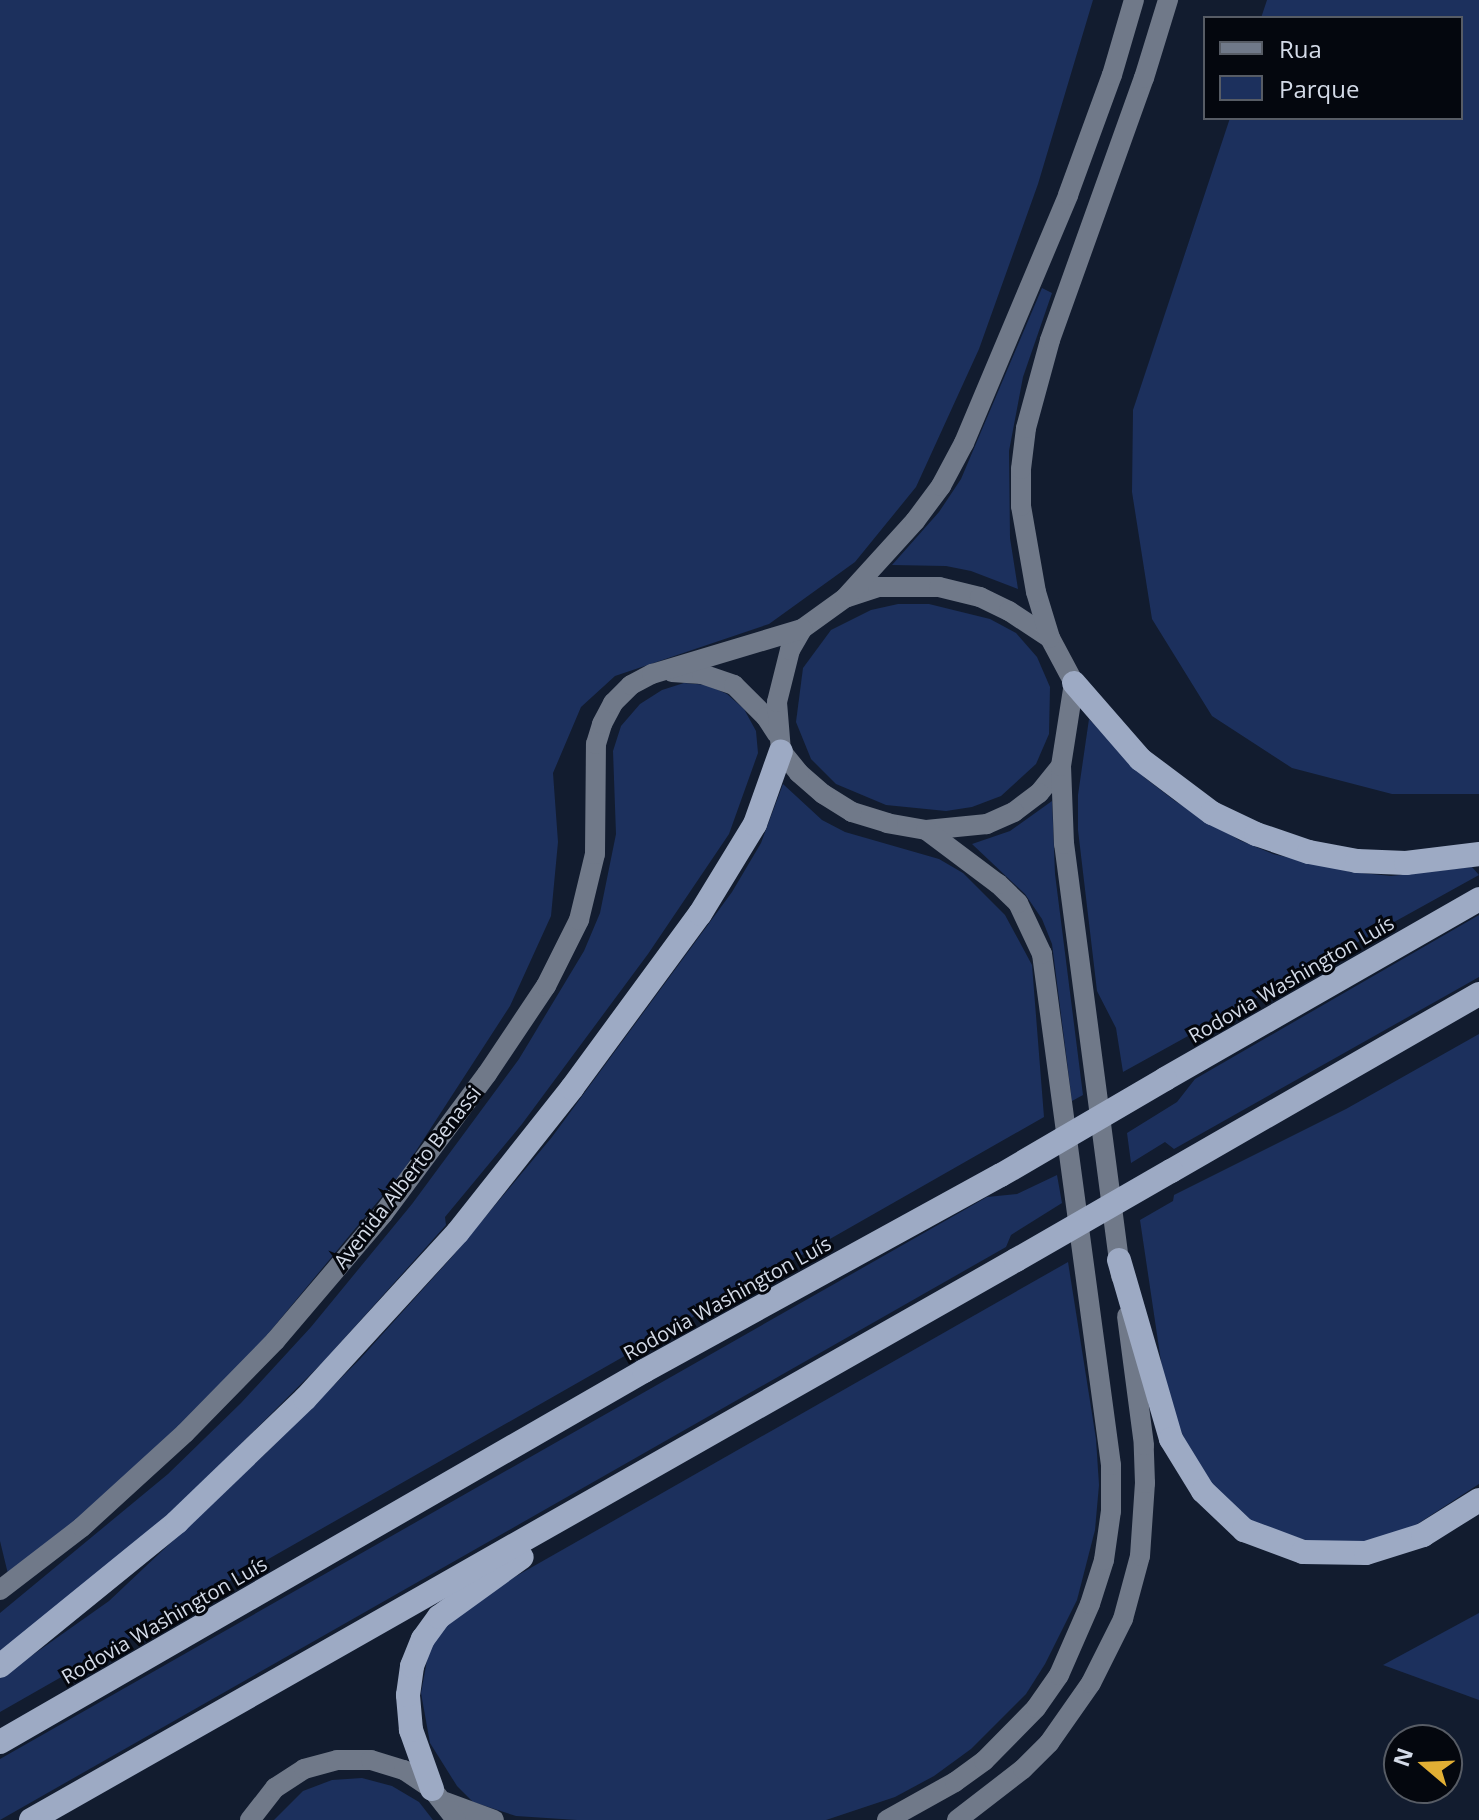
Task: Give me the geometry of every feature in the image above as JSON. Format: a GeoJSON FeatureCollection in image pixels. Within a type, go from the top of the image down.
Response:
{"type":"FeatureCollection","features":[{"type":"Feature","properties":{"kind":"highway"},"geometry":{"type":"LineString","coordinates":[[1074,683],[1140,759],[1212,813],[1256,834],[1309,852],[1357,861],[1406,863],[1479,854]]}},
{"type":"Feature","properties":{"kind":"highway"},"geometry":{"type":"LineString","coordinates":[[0,1666],[114,1577],[188,1512],[305,1399],[458,1232],[572,1088],[700,914],[755,824],[779,742]]}},
{"type":"Feature","properties":{"kind":"highway","name":"Rodovia Washington Luís"},"geometry":{"type":"LineString","coordinates":[[0,1742],[644,1371],[1001,1175],[1479,899]]}},
{"type":"Feature","properties":{"kind":"highway"},"geometry":{"type":"LineString","coordinates":[[31,1820],[1478,994]]}},
{"type":"Feature","properties":{"kind":"highway"},"geometry":{"type":"LineString","coordinates":[[1119,1260],[1171,1439],[1185,1469],[1244,1530],[1303,1552],[1366,1553],[1423,1535],[1479,1500]]}},
{"type":"Feature","properties":{"kind":"highway"},"geometry":{"type":"LineString","coordinates":[[439,1796],[411,1730],[408,1695],[412,1666],[423,1639],[439,1617],[469,1594],[657,1464]]}},
{"type":"Feature","properties":{"kind":"main road"},"geometry":{"type":"LineString","coordinates":[[779,742],[783,672],[802,629],[845,598],[915,521],[941,486],[964,443],[1068,195],[1112,75],[1134,0]]}},
{"type":"Feature","properties":{"kind":"main road"},"geometry":{"type":"LineString","coordinates":[[957,1820],[1023,1769],[1068,1720],[1109,1649],[1134,1587],[1145,1519],[1144,1445],[1068,889],[1061,766],[1074,683],[1050,638],[1026,551],[1021,506],[1026,428],[1063,299],[1144,78],[1168,0]]}},
{"type":"Feature","properties":{"kind":"main road"},"geometry":{"type":"LineString","coordinates":[[845,598],[878,587],[939,587],[980,597],[1009,611],[1050,638]]}},
{"type":"Feature","properties":{"kind":"main road","name":"Avenida Alberto Benassi"},"geometry":{"type":"LineString","coordinates":[[0,1590],[82,1527],[185,1433],[275,1341],[383,1214],[487,1074],[546,986],[579,920],[595,854],[596,744],[613,703],[631,685],[652,674],[802,629]]}},
{"type":"Feature","properties":{"kind":"main road"},"geometry":{"type":"LineString","coordinates":[[652,674],[688,671],[726,681],[750,698],[799,773],[823,794],[852,812],[926,830],[953,830],[1001,818],[1039,793],[1061,766]]}},
{"type":"Feature","properties":{"kind":"main road"},"geometry":{"type":"LineString","coordinates":[[887,1820],[974,1768],[1036,1708],[1059,1675],[1090,1604],[1104,1560],[1111,1511],[1111,1465],[1042,954],[1018,903],[998,884],[926,830]]}},
{"type":"Feature","properties":{"kind":"main road"},"geometry":{"type":"LineString","coordinates":[[250,1820],[275,1788],[304,1769],[337,1760],[371,1760],[404,1770],[439,1796],[494,1820]]}},
{"type":"Feature","properties":{"kind":"main road"},"geometry":{"type":"LineString","coordinates":[[439,1796],[456,1820]]}},
{"type":"Feature","properties":{"kind":"green space"},"geometry":{"type":"Polygon","coordinates":[[[0,0],[1093,0],[1038,184],[979,349],[916,487],[855,562],[769,624],[615,676],[581,707],[553,773],[558,842],[551,916],[510,1006],[403,1171],[223,1388],[99,1504],[8,1574],[0,1541],[0,0]]]}},
{"type":"Feature","properties":{"kind":"green space"},"geometry":{"type":"Polygon","coordinates":[[[1267,0],[1479,0],[1479,794],[1392,794],[1292,768],[1212,716],[1152,619],[1132,492],[1133,410],[1229,120],[1463,120],[1463,16],[1262,16],[1267,0]]]}},
{"type":"Feature","properties":{"kind":"green space"},"geometry":{"type":"Polygon","coordinates":[[[1042,288],[1052,293],[1023,377],[1009,451],[1010,538],[1018,589],[971,571],[946,566],[892,565],[939,512],[961,479],[1042,288]]]}},
{"type":"Feature","properties":{"kind":"green space"},"geometry":{"type":"Polygon","coordinates":[[[898,604],[929,604],[990,619],[1016,633],[1037,657],[1050,687],[1049,734],[1036,764],[1001,796],[972,807],[946,811],[886,805],[836,784],[811,759],[796,722],[803,668],[831,630],[871,610],[898,604]]]}},
{"type":"Feature","properties":{"kind":"green space"},"geometry":{"type":"Polygon","coordinates":[[[684,683],[707,685],[727,694],[744,709],[756,731],[758,753],[729,834],[648,954],[522,1124],[445,1217],[446,1225],[324,1361],[179,1506],[0,1656],[0,1613],[168,1474],[241,1403],[311,1327],[412,1204],[519,1059],[584,951],[600,913],[616,834],[613,751],[621,726],[640,704],[662,690],[684,683]]]}},
{"type":"Feature","properties":{"kind":"green space"},"geometry":{"type":"Polygon","coordinates":[[[1089,719],[1145,778],[1175,801],[1239,840],[1273,854],[1352,872],[1391,876],[1472,867],[1479,875],[1123,1072],[1116,1028],[1097,991],[1078,830],[1078,795],[1089,719]]]}},
{"type":"Feature","properties":{"kind":"green space"},"geometry":{"type":"Polygon","coordinates":[[[783,784],[822,820],[845,832],[939,859],[963,873],[1005,915],[1032,965],[1044,1117],[0,1712],[0,1678],[109,1601],[360,1359],[451,1258],[552,1137],[732,892],[761,843],[783,784]]]}},
{"type":"Feature","properties":{"kind":"green space"},"geometry":{"type":"Polygon","coordinates":[[[1052,801],[1055,874],[1083,1095],[1072,1101],[1052,944],[1042,919],[1025,894],[972,844],[1010,831],[1052,801]]]}},
{"type":"Feature","properties":{"kind":"green space"},"geometry":{"type":"Polygon","coordinates":[[[1479,915],[1479,977],[1174,1149],[1165,1142],[1131,1163],[1127,1133],[1177,1102],[1195,1079],[1479,915]]]}},
{"type":"Feature","properties":{"kind":"green space"},"geometry":{"type":"Polygon","coordinates":[[[1479,1034],[1479,1484],[1402,1534],[1371,1542],[1318,1544],[1258,1525],[1236,1510],[1196,1468],[1166,1395],[1140,1220],[1173,1201],[1174,1195],[1346,1109],[1479,1034]]]}},
{"type":"Feature","properties":{"kind":"green space"},"geometry":{"type":"Polygon","coordinates":[[[1057,1175],[1062,1203],[1011,1235],[1006,1247],[0,1820],[0,1759],[987,1197],[1017,1194],[1057,1175]]]}},
{"type":"Feature","properties":{"kind":"green space"},"geometry":{"type":"Polygon","coordinates":[[[1068,1262],[1096,1439],[1099,1485],[1095,1530],[1077,1600],[1045,1664],[1026,1694],[971,1749],[934,1776],[895,1797],[826,1820],[577,1820],[516,1816],[473,1802],[457,1786],[430,1743],[421,1693],[430,1644],[445,1623],[506,1582],[1068,1262]]]}},
{"type":"Feature","properties":{"kind":"green space"},"geometry":{"type":"Polygon","coordinates":[[[1479,1613],[1479,1700],[1383,1665],[1479,1613]]]}},
{"type":"Feature","properties":{"kind":"green space"},"geometry":{"type":"Polygon","coordinates":[[[362,1778],[392,1786],[419,1802],[433,1820],[274,1820],[303,1791],[332,1780],[362,1778]]]}}]}
